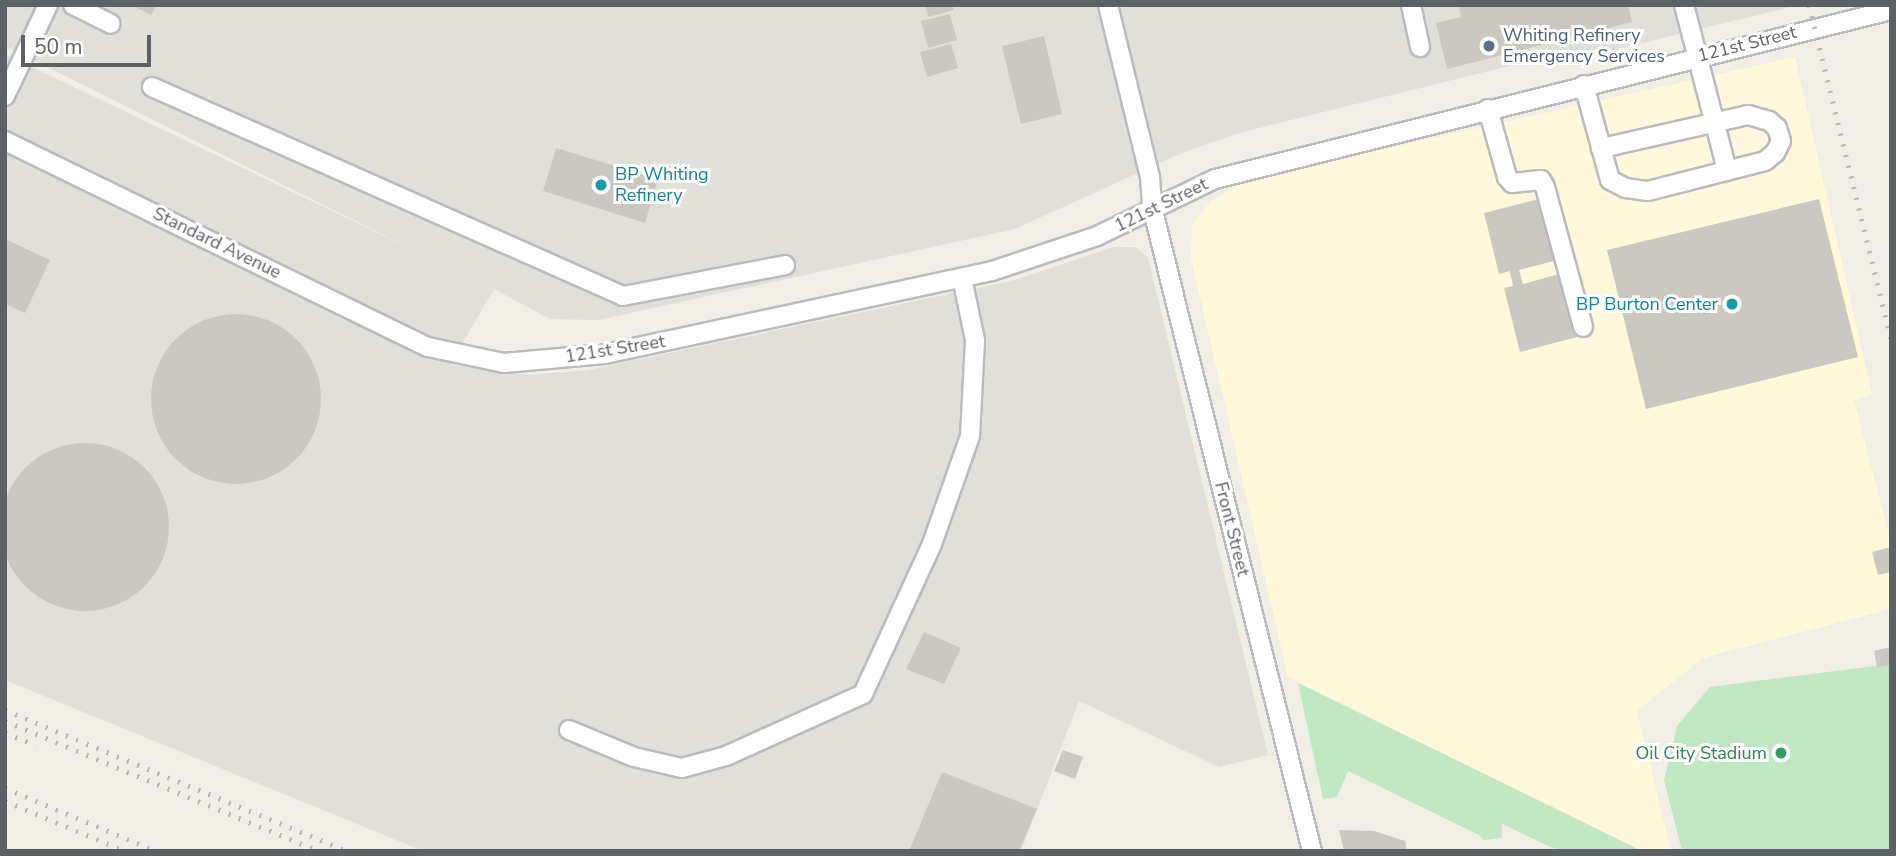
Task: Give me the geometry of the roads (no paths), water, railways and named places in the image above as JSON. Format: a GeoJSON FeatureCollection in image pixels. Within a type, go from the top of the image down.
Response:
{"type":"FeatureCollection","features":[{"type":"Feature","properties":{"kind":"street"},"geometry":{"type":"LineString","coordinates":[[5,96],[48,5]]}},
{"type":"Feature","properties":{"kind":"street"},"geometry":{"type":"LineString","coordinates":[[73,5],[111,24]]}},
{"type":"Feature","properties":{"kind":"street","name":"Front Street"},"geometry":{"type":"LineString","coordinates":[[1108,5],[1150,177],[1153,207],[1312,851]]}},
{"type":"Feature","properties":{"kind":"street"},"geometry":{"type":"LineString","coordinates":[[1411,5],[1420,47]]}},
{"type":"Feature","properties":{"kind":"street"},"geometry":{"type":"LineString","coordinates":[[1684,5],[1727,170]]}},
{"type":"Feature","properties":{"kind":"street","name":"121st Street"},"geometry":{"type":"LineString","coordinates":[[428,346],[504,363],[606,354],[962,278],[992,271],[1097,236],[1215,179],[1698,56],[1891,10]]}},
{"type":"Feature","properties":{"kind":"street"},"geometry":{"type":"LineString","coordinates":[[1584,85],[1601,148],[1610,180],[1633,190],[1648,191],[1765,160],[1775,153],[1781,141],[1777,128],[1757,116],[1716,122],[1601,148]]}},
{"type":"Feature","properties":{"kind":"street"},"geometry":{"type":"LineString","coordinates":[[152,87],[623,296],[785,265]]}},
{"type":"Feature","properties":{"kind":"street"},"geometry":{"type":"LineString","coordinates":[[1488,110],[1507,177],[1512,183],[1536,178],[1541,180],[1545,187],[1583,327]]}},
{"type":"Feature","properties":{"kind":"street","name":"Standard Avenue"},"geometry":{"type":"LineString","coordinates":[[5,141],[428,346]]}},
{"type":"Feature","properties":{"kind":"street"},"geometry":{"type":"LineString","coordinates":[[569,730],[634,757],[682,768],[726,756],[863,694],[932,544],[970,436],[975,340],[962,278]]}},
{"type":"Feature","properties":{"kind":"railway"},"geometry":{"type":"LineString","coordinates":[[1809,5],[1891,339]]}},
{"type":"Feature","properties":{"kind":"railway"},"geometry":{"type":"LineString","coordinates":[[5,710],[347,851]]}},
{"type":"Feature","properties":{"kind":"railway"},"geometry":{"type":"LineString","coordinates":[[5,721],[319,851]]}},
{"type":"Feature","properties":{"kind":"railway"},"geometry":{"type":"LineString","coordinates":[[5,733],[36,745]]}},
{"type":"Feature","properties":{"kind":"railway"},"geometry":{"type":"LineString","coordinates":[[5,788],[156,851]]}},
{"type":"Feature","properties":{"kind":"railway"},"geometry":{"type":"LineString","coordinates":[[5,801],[125,851]]}},
{"type":"Feature","properties":{"kind":"place","name":"Whiting Refinery Emergency Services"},"geometry":{"type":"Point","coordinates":[1489,46]}},
{"type":"Feature","properties":{"kind":"place","name":"BP Whiting Refinery"},"geometry":{"type":"Point","coordinates":[601,185]}},
{"type":"Feature","properties":{"kind":"place","name":"BP Burton Center"},"geometry":{"type":"Point","coordinates":[1732,304]}},
{"type":"Feature","properties":{"kind":"place","name":"Oil City Stadium"},"geometry":{"type":"Point","coordinates":[1781,753]}}]}
